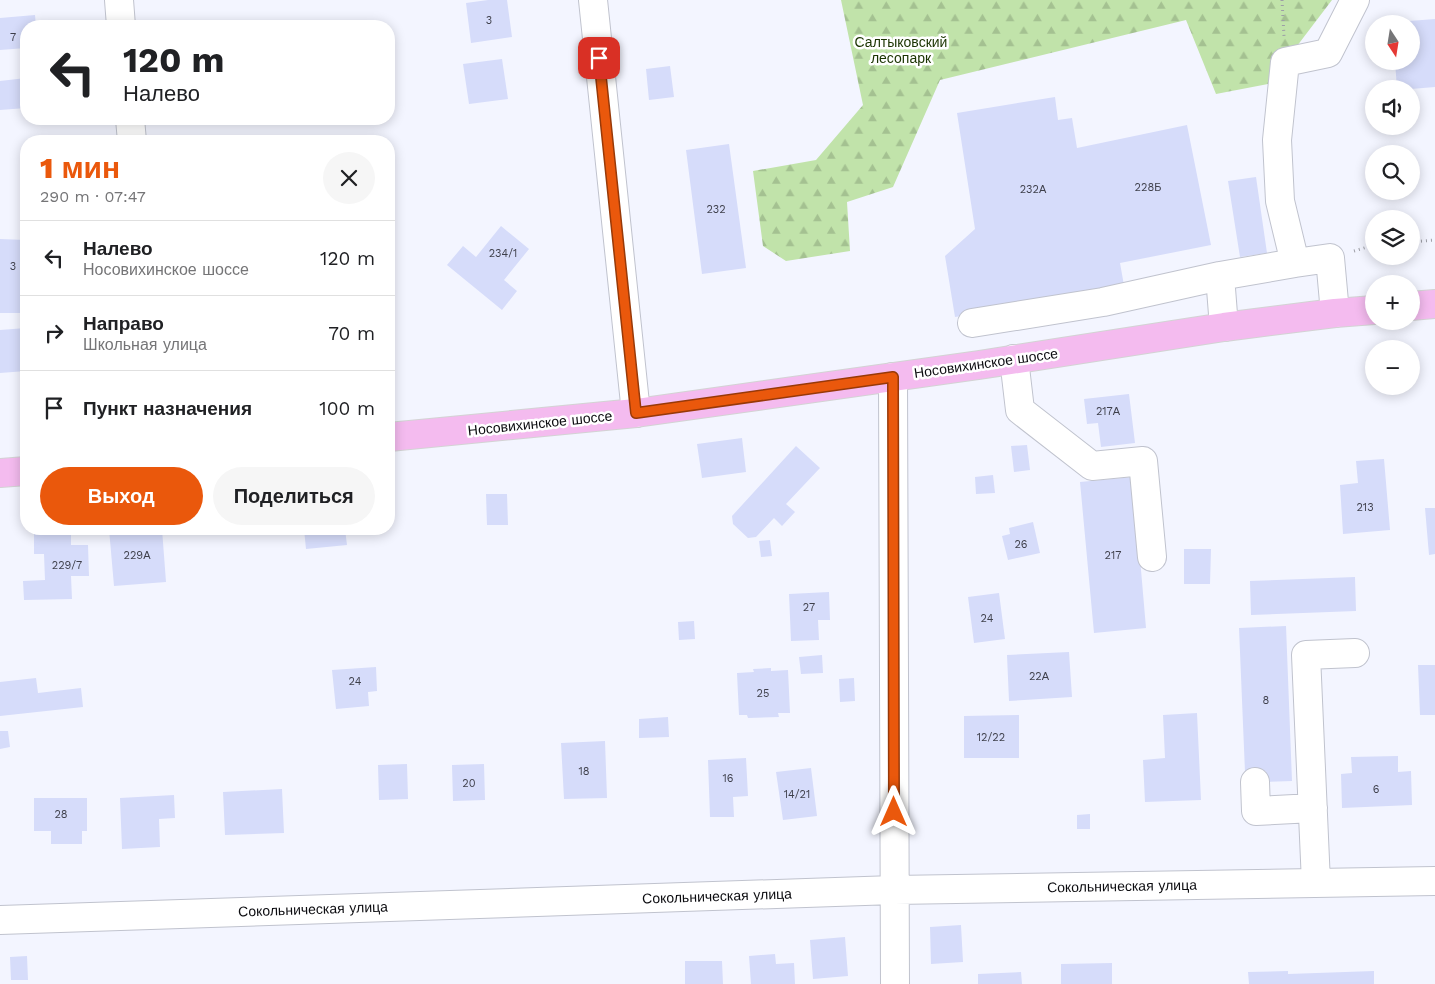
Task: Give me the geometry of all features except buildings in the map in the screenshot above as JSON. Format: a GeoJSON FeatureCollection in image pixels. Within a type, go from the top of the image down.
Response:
{"type":"FeatureCollection","features":[{"type":"Feature","properties":{"kind":"main road"},"geometry":{"type":"LineString","coordinates":[[1420,305],[1435,304]]}},
{"type":"Feature","properties":{"kind":"main road","name":"Носовихинское шоссе"},"geometry":{"type":"LineString","coordinates":[[395,436],[636,413],[893,377],[1224,327],[1365,311]]}},
{"type":"Feature","properties":{"kind":"main road"},"geometry":{"type":"LineString","coordinates":[[0,473],[20,471]]}},
{"type":"Feature","properties":{"kind":"street"},"geometry":{"type":"LineString","coordinates":[[119,0],[121,20]]}},
{"type":"Feature","properties":{"kind":"street"},"geometry":{"type":"LineString","coordinates":[[593,0],[636,413]]}},
{"type":"Feature","properties":{"kind":"street"},"geometry":{"type":"LineString","coordinates":[[1294,263],[1280,200],[1277,140],[1285,62],[1328,53],[1355,0]]}},
{"type":"Feature","properties":{"kind":"street"},"geometry":{"type":"LineString","coordinates":[[972,323],[1103,302],[1220,276],[1330,258],[1335,313]]}},
{"type":"Feature","properties":{"kind":"street"},"geometry":{"type":"LineString","coordinates":[[1220,276],[1224,327]]}},
{"type":"Feature","properties":{"kind":"street"},"geometry":{"type":"LineString","coordinates":[[1014,359],[1020,410],[1034,421],[1092,466],[1144,461],[1152,557]]}},
{"type":"Feature","properties":{"kind":"street"},"geometry":{"type":"LineString","coordinates":[[893,377],[895,984]]}},
{"type":"Feature","properties":{"kind":"street"},"geometry":{"type":"LineString","coordinates":[[1316,883],[1306,655],[1355,653]]}},
{"type":"Feature","properties":{"kind":"street"},"geometry":{"type":"LineString","coordinates":[[1255,782],[1256,811],[1313,808]]}},
{"type":"Feature","properties":{"kind":"street","name":"Сокольническая улица"},"geometry":{"type":"LineString","coordinates":[[0,920],[894,890],[1435,881]]}},
{"type":"Feature","properties":{"kind":"path"},"geometry":{"type":"LineString","coordinates":[[1282,0],[1285,62]]}},
{"type":"Feature","properties":{"kind":"path"},"geometry":{"type":"LineString","coordinates":[[1420,241],[1435,240]]}},
{"type":"Feature","properties":{"kind":"green space","name":"Салтыковский лесопарк"},"geometry":{"type":"Polygon","coordinates":[[[841,0],[1332,0],[1268,84],[1216,94],[1186,20],[940,80],[893,187],[847,202],[850,251],[786,261],[763,246],[753,171],[816,160],[863,105],[841,0]]]}},
{"type":"Feature","properties":{"kind":"route"},"geometry":{"type":"LineString","coordinates":[[599,58],[636,413],[893,377],[894,812]]}}]}
